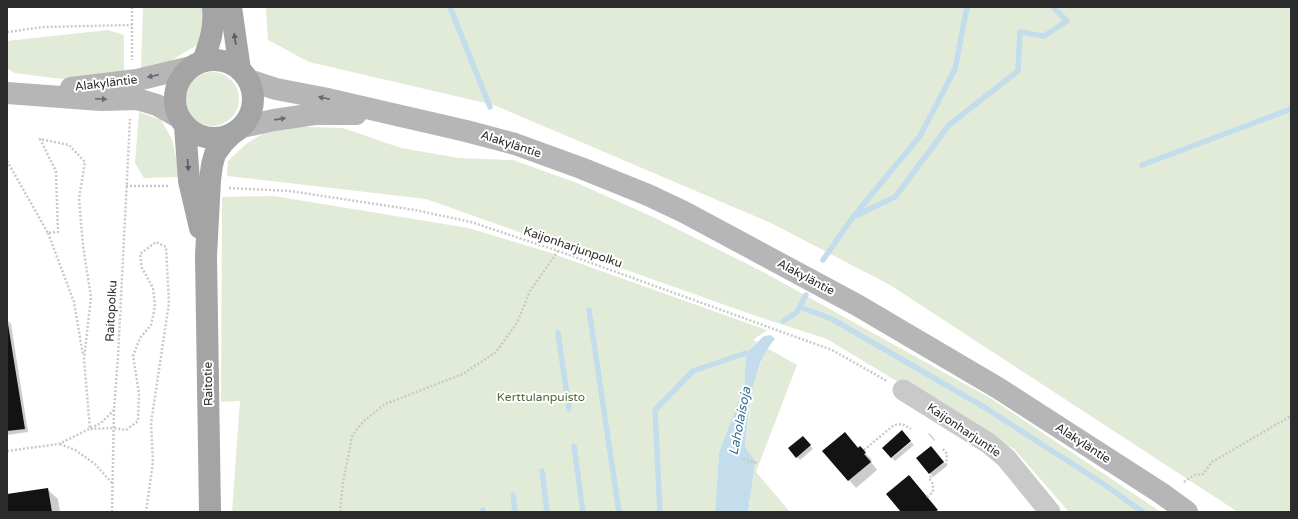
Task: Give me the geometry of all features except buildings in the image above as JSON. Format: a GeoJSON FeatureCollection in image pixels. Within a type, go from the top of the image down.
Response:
{"type":"FeatureCollection","features":[{"type":"Feature","properties":{"kind":"main road"},"geometry":{"type":"LineString","coordinates":[[213,7],[214,22],[208,46],[197,64],[180,77],[175,90],[174,104],[181,122],[195,134],[207,138],[220,138],[237,130],[249,116],[253,104],[253,92],[244,75],[231,7]]}},
{"type":"Feature","properties":{"kind":"main road"},"geometry":{"type":"LineString","coordinates":[[197,64],[216,59],[229,63],[244,75]]}},
{"type":"Feature","properties":{"kind":"main road","name":"Alakyläntie"},"geometry":{"type":"LineString","coordinates":[[14,93],[137,80],[197,64]]}},
{"type":"Feature","properties":{"kind":"main road","name":"Alakyläntie"},"geometry":{"type":"LineString","coordinates":[[244,75],[276,89],[323,98],[466,131],[515,144],[581,168],[648,195],[684,212],[857,304],[985,380],[1161,493],[1188,512]]}},
{"type":"Feature","properties":{"kind":"main road","name":"Alakyläntie"},"geometry":{"type":"LineString","coordinates":[[14,93],[101,100],[137,99],[157,105],[181,122]]}},
{"type":"Feature","properties":{"kind":"main road","name":"Alakyläntie"},"geometry":{"type":"LineString","coordinates":[[237,130],[274,120],[314,114],[390,114]]}},
{"type":"Feature","properties":{"kind":"main road","name":"Raitotie"},"geometry":{"type":"LineString","coordinates":[[181,122],[190,181],[206,256]]}},
{"type":"Feature","properties":{"kind":"main road","name":"Raitotie"},"geometry":{"type":"LineString","coordinates":[[210,512],[206,256],[210,180],[215,154],[223,143],[237,130]]}},
{"type":"Feature","properties":{"kind":"street","name":"Kaijonharjuntie"},"geometry":{"type":"LineString","coordinates":[[903,390],[988,443],[1006,458],[1050,512]]}},
{"type":"Feature","properties":{"kind":"path"},"geometry":{"type":"LineString","coordinates":[[132,7],[132,64]]}},
{"type":"Feature","properties":{"kind":"path"},"geometry":{"type":"LineString","coordinates":[[7,32],[44,27],[132,25]]}},
{"type":"Feature","properties":{"kind":"path","name":"Raitopolku"},"geometry":{"type":"LineString","coordinates":[[112,512],[114,410],[130,119]]}},
{"type":"Feature","properties":{"kind":"path"},"geometry":{"type":"LineString","coordinates":[[48,233],[58,232],[56,171],[40,139],[69,145],[85,162],[79,198],[83,246],[92,297],[84,359]]}},
{"type":"Feature","properties":{"kind":"path"},"geometry":{"type":"LineString","coordinates":[[7,161],[48,233],[74,302],[84,359],[90,429]]}},
{"type":"Feature","properties":{"kind":"path"},"geometry":{"type":"LineString","coordinates":[[126,186],[173,186]]}},
{"type":"Feature","properties":{"kind":"path","name":"Kaijonharjunpolku"},"geometry":{"type":"LineString","coordinates":[[225,188],[290,191],[415,210],[471,222],[558,251],[832,350],[903,390]]}},
{"type":"Feature","properties":{"kind":"path"},"geometry":{"type":"LineString","coordinates":[[90,429],[114,428],[126,430],[138,421],[139,393],[133,356],[140,338],[151,325],[155,306],[153,288],[142,268],[140,254],[156,242],[166,246],[169,303],[151,423],[153,462],[146,512]]}},
{"type":"Feature","properties":{"kind":"path"},"geometry":{"type":"LineString","coordinates":[[340,512],[352,437],[357,429],[365,420],[385,404],[463,374],[496,352],[517,323],[530,291],[558,251]]}},
{"type":"Feature","properties":{"kind":"path"},"geometry":{"type":"LineString","coordinates":[[7,451],[59,444],[101,423],[114,410]]}},
{"type":"Feature","properties":{"kind":"path"},"geometry":{"type":"LineString","coordinates":[[1184,482],[1194,474],[1203,474],[1212,462],[1291,416]]}},
{"type":"Feature","properties":{"kind":"path"},"geometry":{"type":"LineString","coordinates":[[864,450],[894,425],[902,424],[911,429]]}},
{"type":"Feature","properties":{"kind":"path"},"geometry":{"type":"LineString","coordinates":[[59,444],[75,450],[96,464],[113,484]]}},
{"type":"Feature","properties":{"kind":"path"},"geometry":{"type":"LineString","coordinates":[[927,497],[934,492],[933,484],[929,478],[946,465],[947,454],[942,448]]}},
{"type":"Feature","properties":{"kind":"path"},"geometry":{"type":"LineString","coordinates":[[743,459],[757,463]]}},
{"type":"Feature","properties":{"kind":"green space"},"geometry":{"type":"Polygon","coordinates":[[[143,7],[207,7],[199,44],[170,61],[141,68],[143,7]]]}},
{"type":"Feature","properties":{"kind":"green space"},"geometry":{"type":"Polygon","coordinates":[[[266,7],[1291,7],[1291,512],[1238,512],[890,285],[771,223],[494,105],[309,62],[268,40],[266,7]]]}},
{"type":"Feature","properties":{"kind":"green space"},"geometry":{"type":"Polygon","coordinates":[[[108,30],[124,35],[124,71],[62,79],[14,73],[7,68],[7,41],[108,30]]]}},
{"type":"Feature","properties":{"kind":"green space"},"geometry":{"type":"Polygon","coordinates":[[[212,72],[222,74],[231,80],[237,89],[239,99],[237,109],[231,118],[222,124],[212,126],[202,124],[193,118],[187,109],[185,99],[187,89],[193,80],[202,74],[212,72]]]}},
{"type":"Feature","properties":{"kind":"green space"},"geometry":{"type":"Polygon","coordinates":[[[139,112],[161,120],[172,139],[180,177],[144,178],[135,163],[139,112]]]}},
{"type":"Feature","properties":{"kind":"green space"},"geometry":{"type":"Polygon","coordinates":[[[275,126],[343,128],[401,148],[459,158],[513,160],[577,183],[655,218],[765,273],[992,399],[1161,512],[1069,512],[1014,449],[971,426],[827,339],[759,317],[426,199],[227,176],[228,161],[246,144],[275,126]]]}},
{"type":"Feature","properties":{"kind":"green space","name":"Kerttulanpuisto"},"geometry":{"type":"Polygon","coordinates":[[[274,196],[468,228],[548,252],[767,330],[753,340],[757,342],[746,353],[744,387],[719,452],[715,512],[232,512],[240,401],[221,402],[222,197],[274,196]]]}},
{"type":"Feature","properties":{"kind":"green space"},"geometry":{"type":"Polygon","coordinates":[[[767,348],[797,365],[756,472],[790,512],[748,512],[750,499],[745,447],[754,379],[767,348]]]}},
{"type":"Feature","properties":{"kind":"water","name":"Laholaisoja"},"geometry":{"type":"Polygon","coordinates":[[[771,335],[775,339],[760,363],[752,390],[750,404],[745,447],[755,461],[748,512],[715,512],[719,452],[744,387],[746,353],[764,336],[771,335]]]}},
{"type":"Feature","properties":{"kind":"waterway"},"geometry":{"type":"LineString","coordinates":[[450,7],[490,107]]}},
{"type":"Feature","properties":{"kind":"waterway"},"geometry":{"type":"LineString","coordinates":[[823,260],[853,217],[920,136],[955,69],[967,7]]}},
{"type":"Feature","properties":{"kind":"waterway"},"geometry":{"type":"LineString","coordinates":[[853,217],[895,197],[949,125],[1018,71],[1020,32],[1044,36],[1067,21],[1053,7]]}},
{"type":"Feature","properties":{"kind":"waterway"},"geometry":{"type":"LineString","coordinates":[[1142,165],[1291,109]]}},
{"type":"Feature","properties":{"kind":"waterway"},"geometry":{"type":"LineString","coordinates":[[783,321],[796,313],[806,295]]}},
{"type":"Feature","properties":{"kind":"waterway"},"geometry":{"type":"LineString","coordinates":[[800,307],[832,319],[984,407],[1102,483],[1143,512]]}},
{"type":"Feature","properties":{"kind":"waterway"},"geometry":{"type":"LineString","coordinates":[[589,310],[619,512]]}},
{"type":"Feature","properties":{"kind":"waterway"},"geometry":{"type":"LineString","coordinates":[[558,333],[569,409]]}},
{"type":"Feature","properties":{"kind":"waterway"},"geometry":{"type":"LineString","coordinates":[[660,512],[655,410],[693,371],[746,353]]}},
{"type":"Feature","properties":{"kind":"waterway"},"geometry":{"type":"LineString","coordinates":[[574,446],[583,512]]}},
{"type":"Feature","properties":{"kind":"waterway"},"geometry":{"type":"LineString","coordinates":[[542,471],[547,512]]}},
{"type":"Feature","properties":{"kind":"waterway"},"geometry":{"type":"LineString","coordinates":[[513,495],[515,512]]}}]}
